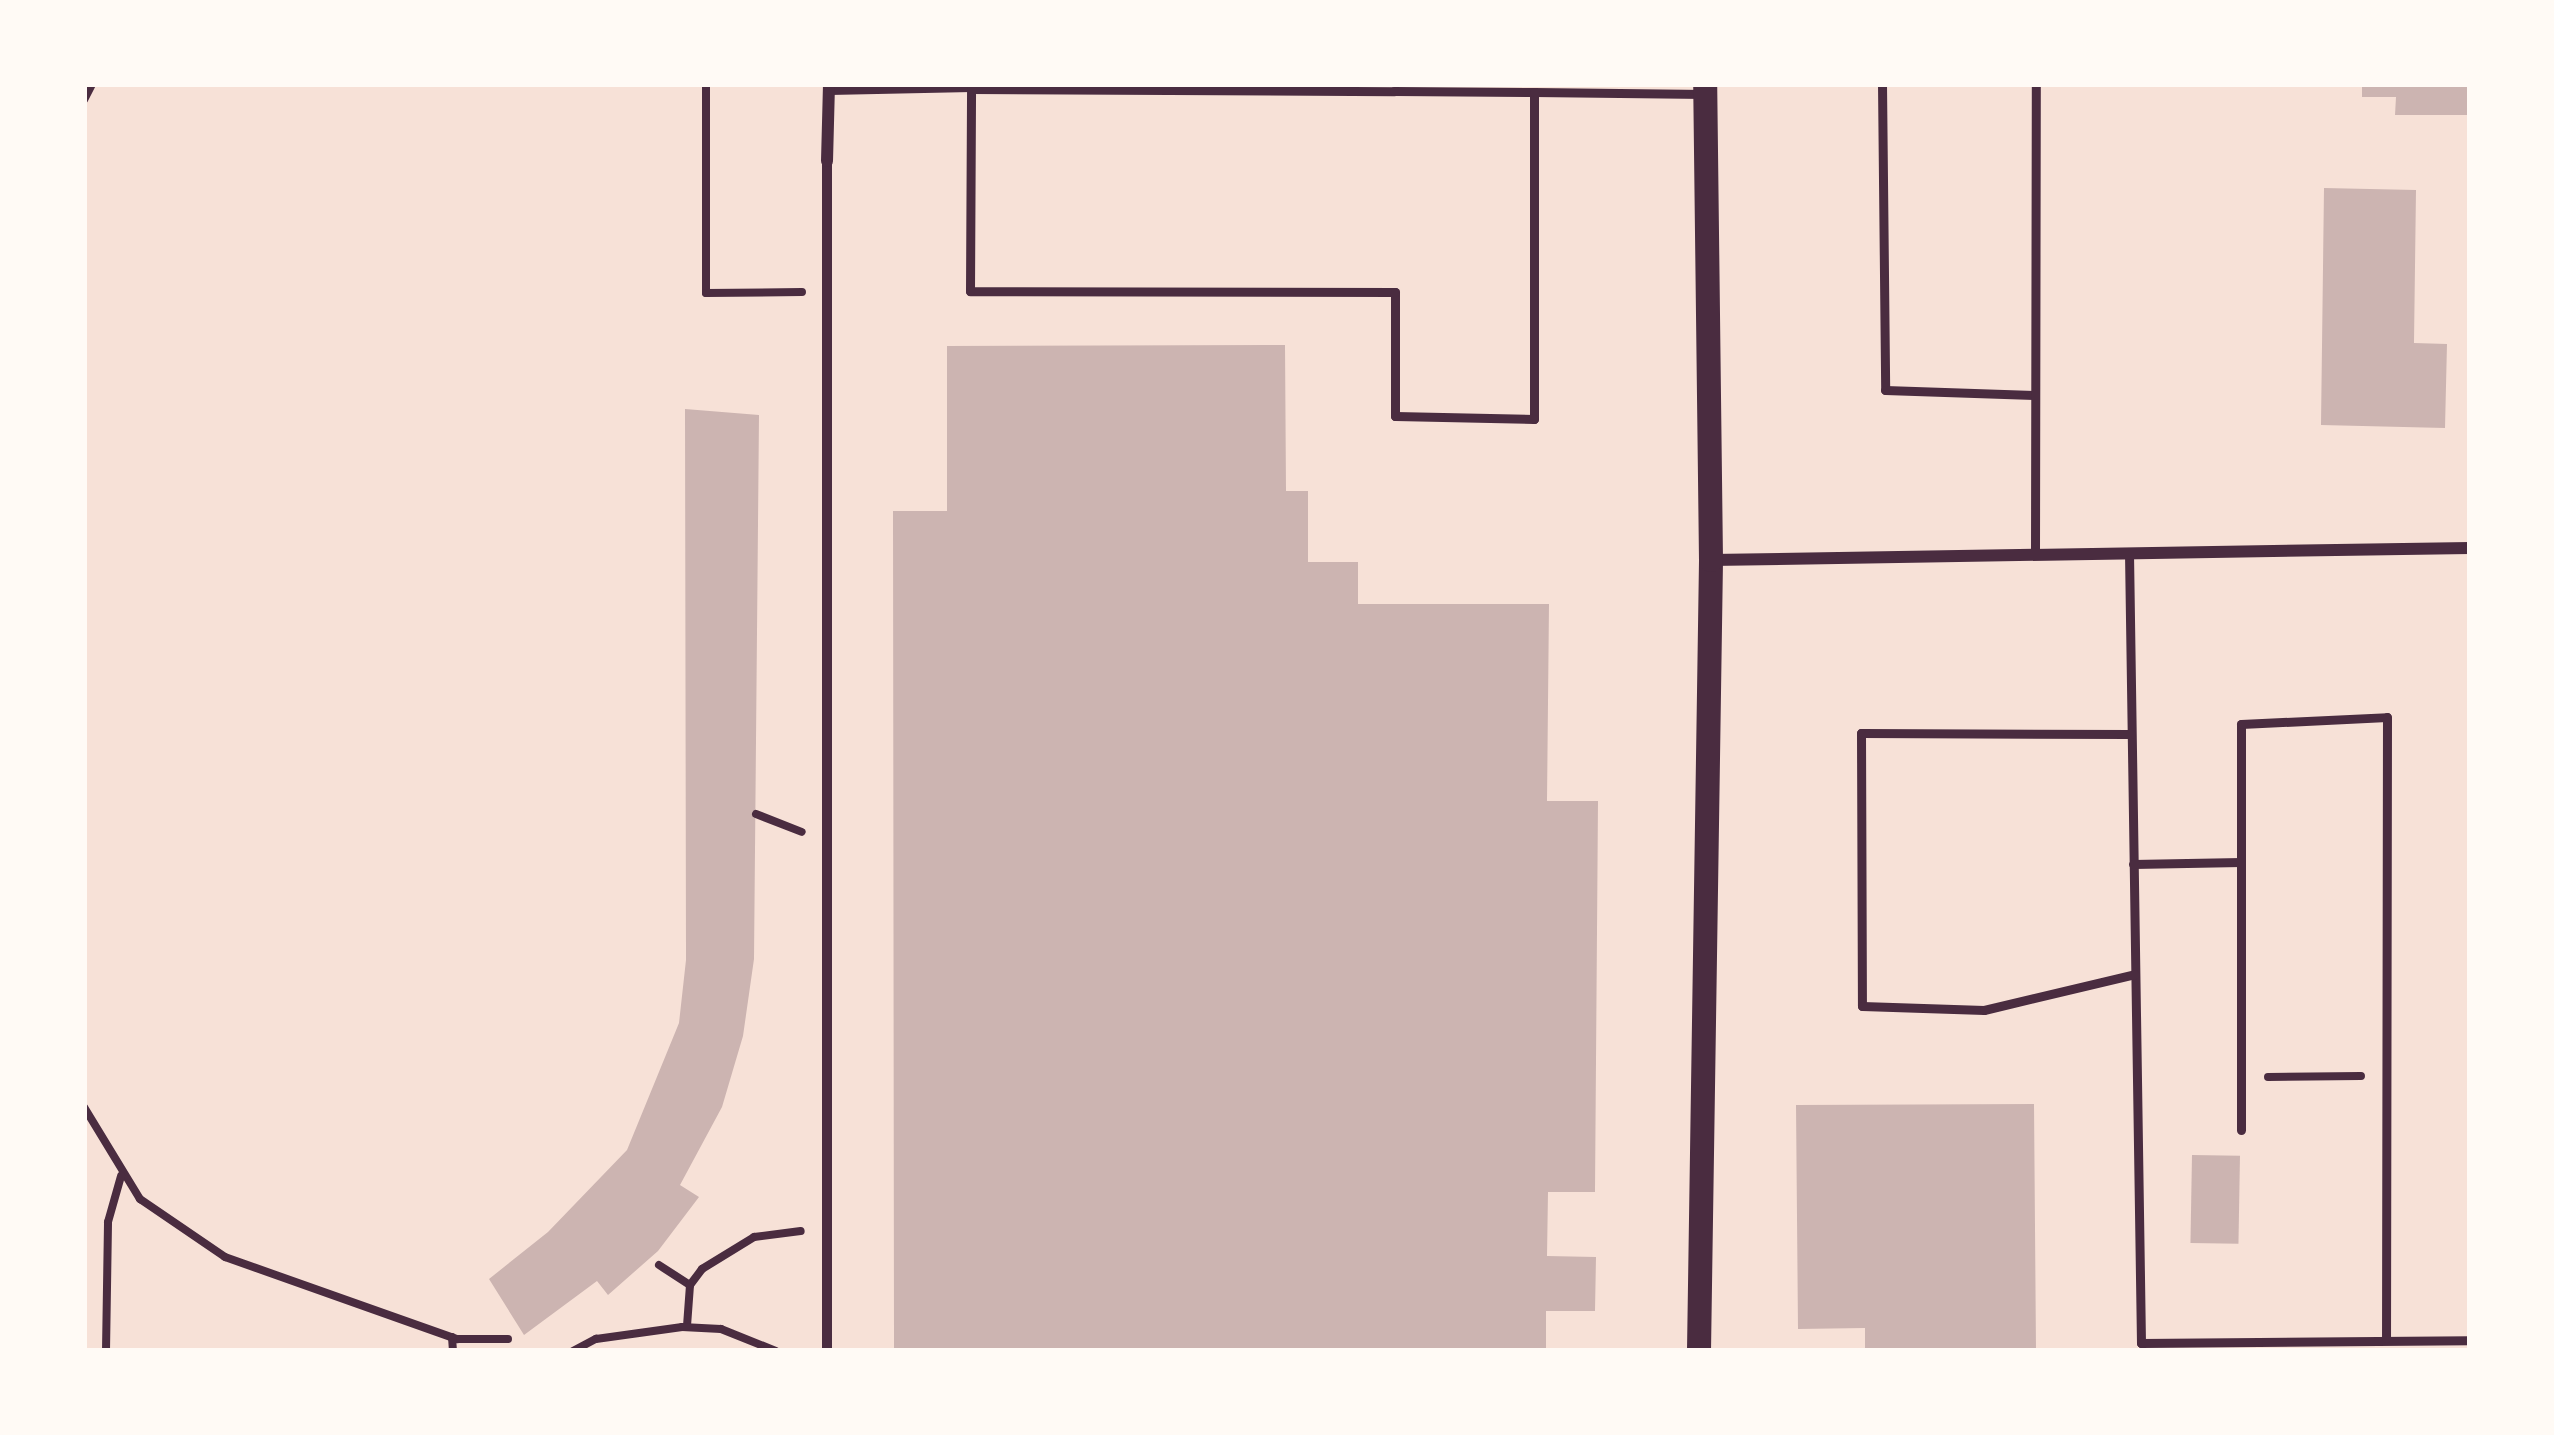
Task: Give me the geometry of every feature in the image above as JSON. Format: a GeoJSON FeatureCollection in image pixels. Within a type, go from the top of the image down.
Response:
{"type":"FeatureCollection","features":[{"type":"Feature","properties":{"kind":"main road"},"geometry":{"type":"LineString","coordinates":[[1699,1351],[1711,560],[1705,89]]}},
{"type":"Feature","properties":{"kind":"street"},"geometry":{"type":"LineString","coordinates":[[827,1351],[829,87]]}},
{"type":"Feature","properties":{"kind":"street"},"geometry":{"type":"LineString","coordinates":[[1711,560],[2470,548]]}},
{"type":"Feature","properties":{"kind":"lane"},"geometry":{"type":"LineString","coordinates":[[1882,84],[1885,390],[2035,395]]}},
{"type":"Feature","properties":{"kind":"lane"},"geometry":{"type":"LineString","coordinates":[[2035,555],[2036,84]]}},
{"type":"Feature","properties":{"kind":"lane"},"geometry":{"type":"LineString","coordinates":[[971,86],[970,291],[1395,292],[1395,416],[1534,418],[1534,92]]}},
{"type":"Feature","properties":{"kind":"lane"},"geometry":{"type":"LineString","coordinates":[[829,87],[1705,89]]}},
{"type":"Feature","properties":{"kind":"lane"},"geometry":{"type":"LineString","coordinates":[[2129,553],[2141,1342],[2470,1340]]}},
{"type":"Feature","properties":{"kind":"lane"},"geometry":{"type":"LineString","coordinates":[[2241,1130],[2241,724],[2387,717],[2386,1338]]}},
{"type":"Feature","properties":{"kind":"lane"},"geometry":{"type":"LineString","coordinates":[[2132,734],[1861,733],[1862,1006],[1984,1010],[2135,974]]}},
{"type":"Feature","properties":{"kind":"lane"},"geometry":{"type":"LineString","coordinates":[[2133,864],[2241,862]]}},
{"type":"Feature","properties":{"kind":"path"},"geometry":{"type":"LineString","coordinates":[[84,100],[92,84]]}},
{"type":"Feature","properties":{"kind":"path"},"geometry":{"type":"LineString","coordinates":[[706,84],[706,293],[827,292]]}},
{"type":"Feature","properties":{"kind":"path"},"geometry":{"type":"LineString","coordinates":[[756,814],[789,830],[827,833]]}},
{"type":"Feature","properties":{"kind":"path"},"geometry":{"type":"LineString","coordinates":[[2293,1077],[2333,1076]]}},
{"type":"Feature","properties":{"kind":"path"},"geometry":{"type":"LineString","coordinates":[[84,1107],[140,1199],[225,1257],[452,1336],[508,1339]]}},
{"type":"Feature","properties":{"kind":"path"},"geometry":{"type":"LineString","coordinates":[[106,1351],[108,1222],[121,1174]]}},
{"type":"Feature","properties":{"kind":"path"},"geometry":{"type":"LineString","coordinates":[[688,1327],[690,1285],[724,1252],[754,1237],[827,1230]]}},
{"type":"Feature","properties":{"kind":"path"},"geometry":{"type":"LineString","coordinates":[[659,1265],[690,1285]]}},
{"type":"Feature","properties":{"kind":"path"},"geometry":{"type":"LineString","coordinates":[[573,1351],[596,1339],[688,1327],[721,1329],[776,1351]]}},
{"type":"Feature","properties":{"kind":"path"},"geometry":{"type":"LineString","coordinates":[[452,1336],[453,1351]]}},
{"type":"Feature","properties":{"kind":"building"},"geometry":{"type":"Polygon","coordinates":[[[2362,84],[2470,84],[2470,115],[2395,115],[2396,97],[2362,97],[2362,84]]]}},
{"type":"Feature","properties":{"kind":"building"},"geometry":{"type":"Polygon","coordinates":[[[2324,188],[2416,190],[2414,343],[2447,344],[2445,428],[2321,425],[2324,188]]]}},
{"type":"Feature","properties":{"kind":"building"},"geometry":{"type":"Polygon","coordinates":[[[1285,345],[1286,491],[1308,491],[1308,562],[1358,562],[1358,604],[1549,604],[1547,801],[1598,801],[1595,1192],[1548,1192],[1547,1256],[1596,1257],[1595,1311],[1546,1311],[1546,1351],[894,1351],[893,511],[947,511],[947,346],[1285,345]]]}},
{"type":"Feature","properties":{"kind":"building"},"geometry":{"type":"Polygon","coordinates":[[[685,409],[759,415],[754,959],[743,1036],[722,1107],[680,1185],[699,1197],[658,1251],[608,1295],[597,1281],[524,1335],[489,1279],[548,1232],[627,1150],[679,1023],[686,960],[685,409]]]}},
{"type":"Feature","properties":{"kind":"building"},"geometry":{"type":"Polygon","coordinates":[[[2034,1104],[2036,1351],[1865,1351],[1865,1328],[1798,1329],[1796,1105],[2034,1104]]]}},
{"type":"Feature","properties":{"kind":"building"},"geometry":{"type":"Polygon","coordinates":[[[2192,1155],[2240,1156],[2238,1244],[2190,1243],[2192,1155]]]}}]}
